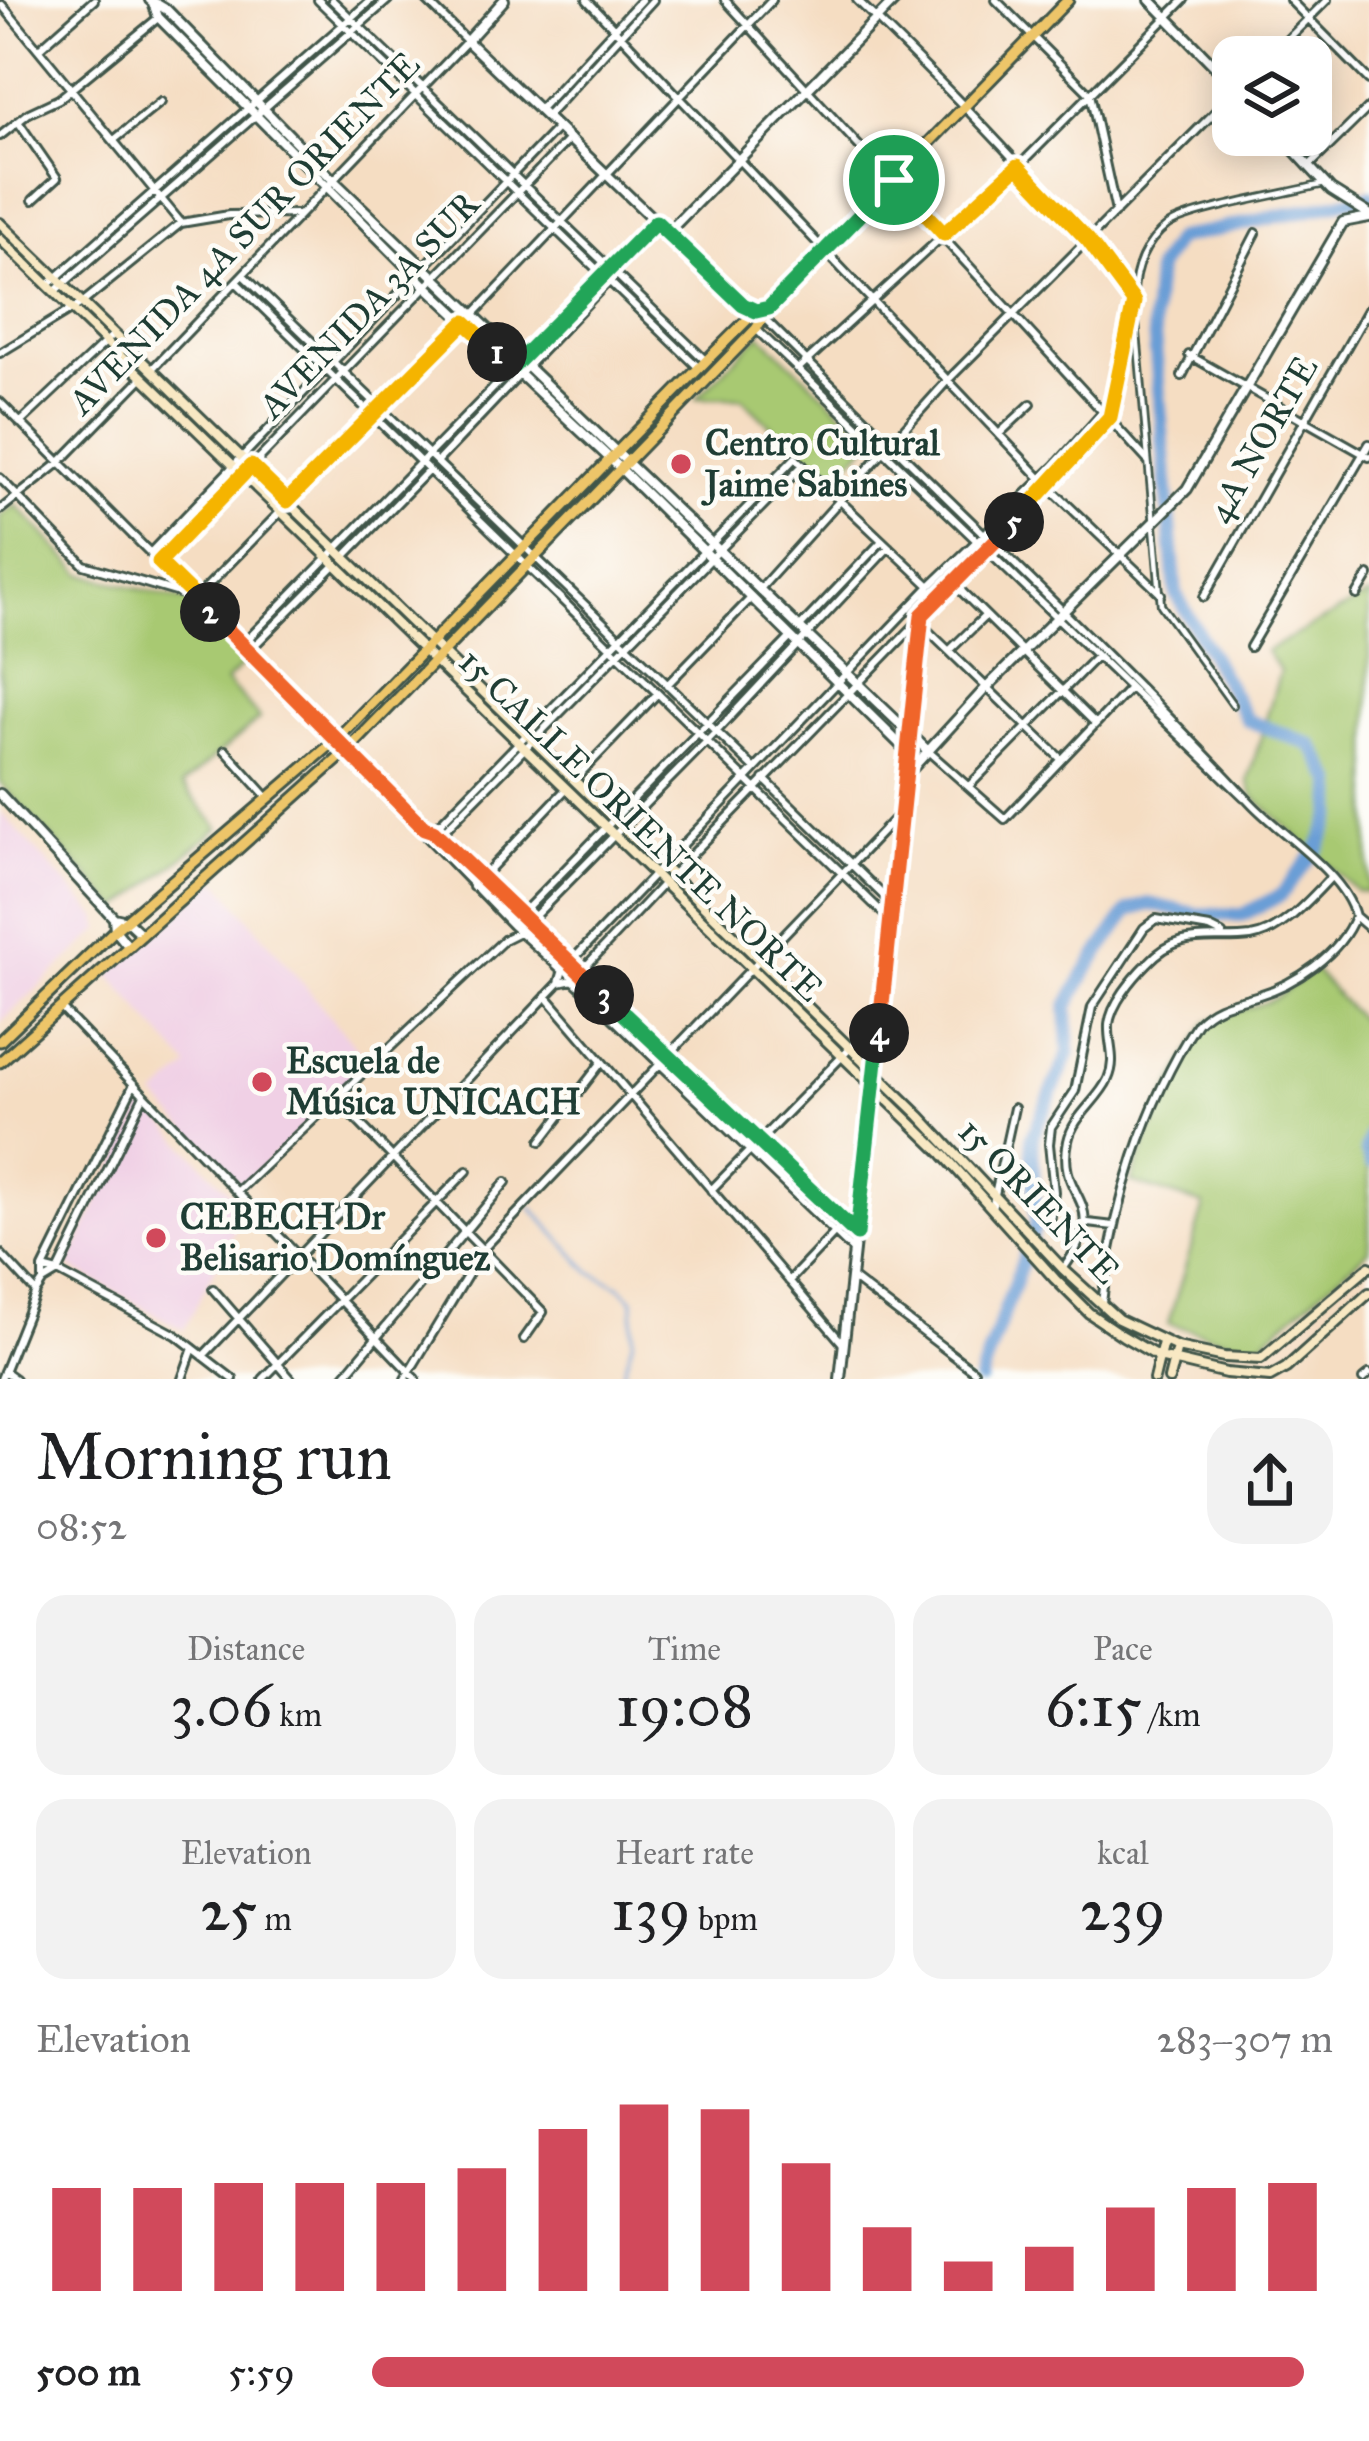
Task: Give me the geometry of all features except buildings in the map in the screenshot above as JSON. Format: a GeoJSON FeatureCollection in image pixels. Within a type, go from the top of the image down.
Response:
{"type":"FeatureCollection","features":[{"type":"Feature","properties":{"kind":"main road"},"geometry":{"type":"LineString","coordinates":[[0,1041],[116,930],[336,740],[520,551],[618,460],[826,251],[1068,0]]}},
{"type":"Feature","properties":{"kind":"main road"},"geometry":{"type":"LineString","coordinates":[[0,223],[71,308],[152,369],[247,469],[341,552],[428,646]]}},
{"type":"Feature","properties":{"kind":"main road"},"geometry":{"type":"LineString","coordinates":[[0,240],[82,303],[142,378],[237,459]]}},
{"type":"Feature","properties":{"kind":"main road"},"geometry":{"type":"LineString","coordinates":[[0,1062],[347,751],[530,560],[702,364],[752,325]]}},
{"type":"Feature","properties":{"kind":"main road"},"geometry":{"type":"LineString","coordinates":[[247,469],[279,509],[332,561],[428,646]]}},
{"type":"Feature","properties":{"kind":"main road","name":"15 CALLE ORIENTE NORTE"},"geometry":{"type":"LineString","coordinates":[[428,646],[526,743],[566,790],[873,1085]]}},
{"type":"Feature","properties":{"kind":"main road","name":"15 CALLE ORIENTE NORTE"},"geometry":{"type":"LineString","coordinates":[[526,743],[574,781],[672,874],[874,1074]]}},
{"type":"Feature","properties":{"kind":"main road","name":"15 ORIENTE"},"geometry":{"type":"LineString","coordinates":[[874,1074],[996,1195],[1045,1267],[1089,1312],[1159,1357],[1173,1359]]}},
{"type":"Feature","properties":{"kind":"main road","name":"15 ORIENTE"},"geometry":{"type":"LineString","coordinates":[[873,1085],[992,1208],[1052,1257],[1101,1306],[1177,1346]]}},
{"type":"Feature","properties":{"kind":"main road"},"geometry":{"type":"LineString","coordinates":[[1169,1378],[1177,1346],[1224,1357],[1261,1359],[1369,1267]]}},
{"type":"Feature","properties":{"kind":"main road"},"geometry":{"type":"LineString","coordinates":[[1173,1359],[1269,1378],[1369,1293]]}},
{"type":"Feature","properties":{"kind":"main road"},"geometry":{"type":"LineString","coordinates":[[1154,1378],[1163,1342]]}},
{"type":"Feature","properties":{"kind":"street"},"geometry":{"type":"LineString","coordinates":[[39,49],[94,0]]}},
{"type":"Feature","properties":{"kind":"street"},"geometry":{"type":"LineString","coordinates":[[0,136],[72,87],[179,0]]}},
{"type":"Feature","properties":{"kind":"street"},"geometry":{"type":"LineString","coordinates":[[318,0],[346,21],[515,193],[660,316],[674,338]]}},
{"type":"Feature","properties":{"kind":"street"},"geometry":{"type":"LineString","coordinates":[[332,0],[346,21]]}},
{"type":"Feature","properties":{"kind":"street"},"geometry":{"type":"LineString","coordinates":[[55,284],[104,233],[371,0]]}},
{"type":"Feature","properties":{"kind":"street"},"geometry":{"type":"LineString","coordinates":[[55,284],[111,241],[388,0]]}},
{"type":"Feature","properties":{"kind":"street"},"geometry":{"type":"LineString","coordinates":[[426,0],[743,305],[752,325],[798,369],[984,533],[1096,656],[1351,900],[1355,916],[1335,948],[1298,976],[1258,996],[1227,1002],[1197,1023],[1148,1124],[1114,1226],[1101,1306]]}},
{"type":"Feature","properties":{"kind":"street","name":"AVENIDA 4A SUR ORIENTE"},"geometry":{"type":"LineString","coordinates":[[0,510],[58,464],[241,279],[504,0]]}},
{"type":"Feature","properties":{"kind":"street"},"geometry":{"type":"LineString","coordinates":[[586,0],[1046,483],[1160,593]]}},
{"type":"Feature","properties":{"kind":"street"},"geometry":{"type":"LineString","coordinates":[[618,32],[640,0]]}},
{"type":"Feature","properties":{"kind":"street"},"geometry":{"type":"LineString","coordinates":[[544,113],[653,0]]}},
{"type":"Feature","properties":{"kind":"street"},"geometry":{"type":"LineString","coordinates":[[725,0],[1109,411],[1147,460]]}},
{"type":"Feature","properties":{"kind":"street"},"geometry":{"type":"LineString","coordinates":[[196,598],[772,0]]}},
{"type":"Feature","properties":{"kind":"street"},"geometry":{"type":"LineString","coordinates":[[560,983],[580,973],[922,620],[1109,411],[1134,302],[1088,240],[856,0]]}},
{"type":"Feature","properties":{"kind":"street"},"geometry":{"type":"LineString","coordinates":[[667,233],[895,0]]}},
{"type":"Feature","properties":{"kind":"street"},"geometry":{"type":"LineString","coordinates":[[996,0],[1090,94],[1116,212]]}},
{"type":"Feature","properties":{"kind":"street"},"geometry":{"type":"LineString","coordinates":[[1150,0],[1212,67]]}},
{"type":"Feature","properties":{"kind":"street"},"geometry":{"type":"LineString","coordinates":[[798,369],[1018,166],[1184,0]]}},
{"type":"Feature","properties":{"kind":"street"},"geometry":{"type":"LineString","coordinates":[[1289,0],[1369,80]]}},
{"type":"Feature","properties":{"kind":"street"},"geometry":{"type":"LineString","coordinates":[[1291,36],[1327,0]]}},
{"type":"Feature","properties":{"kind":"street"},"geometry":{"type":"LineString","coordinates":[[151,1],[167,10],[251,103]]}},
{"type":"Feature","properties":{"kind":"street"},"geometry":{"type":"LineString","coordinates":[[151,1],[158,17],[259,111],[425,285],[520,366]]}},
{"type":"Feature","properties":{"kind":"street"},"geometry":{"type":"LineString","coordinates":[[3,4],[181,223]]}},
{"type":"Feature","properties":{"kind":"street"},"geometry":{"type":"LineString","coordinates":[[355,30],[424,87],[561,220],[652,324],[702,364]]}},
{"type":"Feature","properties":{"kind":"street"},"geometry":{"type":"LineString","coordinates":[[114,140],[161,102]]}},
{"type":"Feature","properties":{"kind":"street"},"geometry":{"type":"LineString","coordinates":[[1309,166],[1369,107]]}},
{"type":"Feature","properties":{"kind":"street"},"geometry":{"type":"LineString","coordinates":[[473,886],[755,594],[948,380],[1212,111]]}},
{"type":"Feature","properties":{"kind":"street"},"geometry":{"type":"LineString","coordinates":[[18,122],[57,178],[33,200]]}},
{"type":"Feature","properties":{"kind":"street","name":"AVENIDA 3A SUR"},"geometry":{"type":"LineString","coordinates":[[150,553],[558,127]]}},
{"type":"Feature","properties":{"kind":"street","name":"AVENIDA 3A SUR"},"geometry":{"type":"LineString","coordinates":[[159,562],[570,138]]}},
{"type":"Feature","properties":{"kind":"street"},"geometry":{"type":"LineString","coordinates":[[1300,156],[1334,192],[1367,214]]}},
{"type":"Feature","properties":{"kind":"street"},"geometry":{"type":"LineString","coordinates":[[330,183],[474,314],[520,366],[843,678],[918,762]]}},
{"type":"Feature","properties":{"kind":"street"},"geometry":{"type":"LineString","coordinates":[[1233,705],[1161,605],[1134,281],[1146,247],[1174,220],[1326,184]]}},
{"type":"Feature","properties":{"kind":"street"},"geometry":{"type":"LineString","coordinates":[[0,353],[82,303],[181,223],[229,215],[299,214]]}},
{"type":"Feature","properties":{"kind":"street"},"geometry":{"type":"LineString","coordinates":[[907,774],[985,689],[1184,491],[1343,222],[1367,214]]}},
{"type":"Feature","properties":{"kind":"street"},"geometry":{"type":"LineString","coordinates":[[472,217],[482,227]]}},
{"type":"Feature","properties":{"kind":"street"},"geometry":{"type":"LineString","coordinates":[[341,552],[392,491],[520,366],[656,222]]}},
{"type":"Feature","properties":{"kind":"street"},"geometry":{"type":"LineString","coordinates":[[0,240],[8,231]]}},
{"type":"Feature","properties":{"kind":"street"},"geometry":{"type":"LineString","coordinates":[[1182,376],[1256,232]]}},
{"type":"Feature","properties":{"kind":"street"},"geometry":{"type":"LineString","coordinates":[[104,233],[111,241]]}},
{"type":"Feature","properties":{"kind":"street"},"geometry":{"type":"LineString","coordinates":[[241,279],[332,360],[498,522],[520,551]]}},
{"type":"Feature","properties":{"kind":"street"},"geometry":{"type":"LineString","coordinates":[[241,279],[371,417],[491,530],[628,645],[895,907]]}},
{"type":"Feature","properties":{"kind":"street"},"geometry":{"type":"LineString","coordinates":[[743,305],[763,312],[976,541],[1162,707],[1247,799]]}},
{"type":"Feature","properties":{"kind":"street","name":"4A NORTE"},"geometry":{"type":"LineString","coordinates":[[1204,597],[1369,308]]}},
{"type":"Feature","properties":{"kind":"street"},"geometry":{"type":"LineString","coordinates":[[652,324],[660,316]]}},
{"type":"Feature","properties":{"kind":"street"},"geometry":{"type":"LineString","coordinates":[[20,423],[110,338]]}},
{"type":"Feature","properties":{"kind":"street"},"geometry":{"type":"LineString","coordinates":[[1190,355],[1366,455]]}},
{"type":"Feature","properties":{"kind":"street"},"geometry":{"type":"LineString","coordinates":[[245,648],[430,470],[520,366]]}},
{"type":"Feature","properties":{"kind":"street"},"geometry":{"type":"LineString","coordinates":[[0,402],[431,835],[483,878],[857,1234]]}},
{"type":"Feature","properties":{"kind":"street"},"geometry":{"type":"LineString","coordinates":[[999,434],[1030,404]]}},
{"type":"Feature","properties":{"kind":"street"},"geometry":{"type":"LineString","coordinates":[[281,413],[292,424]]}},
{"type":"Feature","properties":{"kind":"street"},"geometry":{"type":"LineString","coordinates":[[1250,647],[1369,444]]}},
{"type":"Feature","properties":{"kind":"street"},"geometry":{"type":"LineString","coordinates":[[526,743],[611,646],[795,458],[930,586]]}},
{"type":"Feature","properties":{"kind":"street"},"geometry":{"type":"LineString","coordinates":[[431,835],[620,655],[803,465]]}},
{"type":"Feature","properties":{"kind":"street"},"geometry":{"type":"LineString","coordinates":[[0,478],[84,565],[196,598]]}},
{"type":"Feature","properties":{"kind":"street"},"geometry":{"type":"LineString","coordinates":[[203,1356],[930,586],[984,533],[1046,483]]}},
{"type":"Feature","properties":{"kind":"street"},"geometry":{"type":"LineString","coordinates":[[392,491],[401,499]]}},
{"type":"Feature","properties":{"kind":"street"},"geometry":{"type":"LineString","coordinates":[[204,494],[214,503]]}},
{"type":"Feature","properties":{"kind":"street"},"geometry":{"type":"LineString","coordinates":[[491,530],[498,522]]}},
{"type":"Feature","properties":{"kind":"street"},"geometry":{"type":"LineString","coordinates":[[506,939],[521,914],[886,544]]}},
{"type":"Feature","properties":{"kind":"street"},"geometry":{"type":"LineString","coordinates":[[530,560],[658,693],[893,922]]}},
{"type":"Feature","properties":{"kind":"street"},"geometry":{"type":"LineString","coordinates":[[1358,596],[1369,575]]}},
{"type":"Feature","properties":{"kind":"street"},"geometry":{"type":"LineString","coordinates":[[954,584],[1095,723]]}},
{"type":"Feature","properties":{"kind":"street"},"geometry":{"type":"LineString","coordinates":[[840,1379],[895,907],[922,620],[930,586]]}},
{"type":"Feature","properties":{"kind":"street"},"geometry":{"type":"LineString","coordinates":[[948,652],[985,616]]}},
{"type":"Feature","properties":{"kind":"street"},"geometry":{"type":"LineString","coordinates":[[922,620],[948,652],[1060,759]]}},
{"type":"Feature","properties":{"kind":"street"},"geometry":{"type":"LineString","coordinates":[[237,1192],[506,939],[520,932],[716,732],[798,636]]}},
{"type":"Feature","properties":{"kind":"street"},"geometry":{"type":"LineString","coordinates":[[969,786],[1096,656]]}},
{"type":"Feature","properties":{"kind":"street"},"geometry":{"type":"LineString","coordinates":[[852,688],[1005,819],[1129,689]]}},
{"type":"Feature","properties":{"kind":"street"},"geometry":{"type":"LineString","coordinates":[[1155,714],[1162,707]]}},
{"type":"Feature","properties":{"kind":"street"},"geometry":{"type":"LineString","coordinates":[[225,751],[269,799]]}},
{"type":"Feature","properties":{"kind":"street"},"geometry":{"type":"LineString","coordinates":[[0,794],[113,918],[129,947]]}},
{"type":"Feature","properties":{"kind":"street"},"geometry":{"type":"LineString","coordinates":[[407,1376],[484,1248],[905,808]]}},
{"type":"Feature","properties":{"kind":"street"},"geometry":{"type":"LineString","coordinates":[[431,835],[512,925],[855,1252]]}},
{"type":"Feature","properties":{"kind":"street"},"geometry":{"type":"LineString","coordinates":[[1055,1279],[1082,1243],[1088,1223],[1070,1178],[1068,1142],[1077,1121],[1106,1086],[1112,1068],[1109,1026],[1115,1006],[1150,960],[1169,946],[1198,936],[1251,937],[1275,928],[1330,876]]}},
{"type":"Feature","properties":{"kind":"street"},"geometry":{"type":"LineString","coordinates":[[1355,916],[1369,928]]}},
{"type":"Feature","properties":{"kind":"street"},"geometry":{"type":"LineString","coordinates":[[113,918],[127,921],[142,935]]}},
{"type":"Feature","properties":{"kind":"street"},"geometry":{"type":"LineString","coordinates":[[1050,1223],[1054,1192],[1051,1127],[1075,1091],[1092,1007],[1144,928],[1156,919],[1225,935]]}},
{"type":"Feature","properties":{"kind":"street"},"geometry":{"type":"LineString","coordinates":[[547,996],[844,1346]]}},
{"type":"Feature","properties":{"kind":"street"},"geometry":{"type":"LineString","coordinates":[[61,1008],[407,1376],[416,1379]]}},
{"type":"Feature","properties":{"kind":"street"},"geometry":{"type":"LineString","coordinates":[[712,1190],[881,1017]]}},
{"type":"Feature","properties":{"kind":"street"},"geometry":{"type":"LineString","coordinates":[[541,1141],[602,1063]]}},
{"type":"Feature","properties":{"kind":"street"},"geometry":{"type":"LineString","coordinates":[[43,1281],[43,1268],[134,1084]]}},
{"type":"Feature","properties":{"kind":"street"},"geometry":{"type":"LineString","coordinates":[[15,1379],[3,1375],[36,1292],[58,1272],[144,1095]]}},
{"type":"Feature","properties":{"kind":"street"},"geometry":{"type":"LineString","coordinates":[[337,1100],[544,1312],[524,1339]]}},
{"type":"Feature","properties":{"kind":"street"},"geometry":{"type":"LineString","coordinates":[[992,1208],[1014,1108]]}},
{"type":"Feature","properties":{"kind":"street"},"geometry":{"type":"LineString","coordinates":[[262,1379],[467,1171]]}},
{"type":"Feature","properties":{"kind":"street"},"geometry":{"type":"LineString","coordinates":[[89,1176],[102,1182]]}},
{"type":"Feature","properties":{"kind":"street"},"geometry":{"type":"LineString","coordinates":[[342,1379],[506,1182]]}},
{"type":"Feature","properties":{"kind":"street"},"geometry":{"type":"LineString","coordinates":[[789,1282],[844,1223]]}},
{"type":"Feature","properties":{"kind":"street"},"geometry":{"type":"LineString","coordinates":[[1088,1223],[1114,1226]]}},
{"type":"Feature","properties":{"kind":"street"},"geometry":{"type":"LineString","coordinates":[[0,1253],[36,1292]]}},
{"type":"Feature","properties":{"kind":"street"},"geometry":{"type":"LineString","coordinates":[[0,1272],[9,1263]]}},
{"type":"Feature","properties":{"kind":"street"},"geometry":{"type":"LineString","coordinates":[[43,1268],[193,1348],[233,1379]]}},
{"type":"Feature","properties":{"kind":"street"},"geometry":{"type":"LineString","coordinates":[[852,1278],[974,1371]]}},
{"type":"Feature","properties":{"kind":"street"},"geometry":{"type":"LineString","coordinates":[[1357,1278],[1369,1293]]}},
{"type":"Feature","properties":{"kind":"street"},"geometry":{"type":"LineString","coordinates":[[213,1289],[291,1379]]}},
{"type":"Feature","properties":{"kind":"street"},"geometry":{"type":"LineString","coordinates":[[182,1379],[193,1348]]}},
{"type":"Feature","properties":{"kind":"shaded area"},"geometry":{"type":"Polygon","coordinates":[[[0,811],[99,919],[100,930],[0,1023],[0,811]]]}},
{"type":"Feature","properties":{"kind":"shaded area"},"geometry":{"type":"Polygon","coordinates":[[[216,879],[370,1064],[241,1187],[156,1097],[189,1067],[109,974],[216,879]]]}},
{"type":"Feature","properties":{"kind":"shaded area","name":"CEBECH Dr Belisario Domínguez"},"geometry":{"type":"Polygon","coordinates":[[[144,1102],[245,1209],[184,1330],[68,1266],[144,1102]]]}},
{"type":"Feature","properties":{"kind":"green space"},"geometry":{"type":"Polygon","coordinates":[[[760,334],[872,440],[829,482],[742,398],[697,398],[760,334]]]}},
{"type":"Feature","properties":{"kind":"green space"},"geometry":{"type":"Polygon","coordinates":[[[16,505],[82,574],[195,603],[247,660],[226,681],[260,718],[182,785],[219,828],[119,909],[0,783],[0,516],[16,505]]]}},
{"type":"Feature","properties":{"kind":"green space"},"geometry":{"type":"Polygon","coordinates":[[[1369,595],[1369,892],[1357,891],[1253,796],[1248,781],[1280,671],[1266,651],[1369,595]]]}},
{"type":"Feature","properties":{"kind":"green space"},"geometry":{"type":"Polygon","coordinates":[[[1314,970],[1369,1030],[1369,1250],[1256,1347],[1168,1324],[1204,1205],[1131,1182],[1168,1091],[1207,1021],[1273,1000],[1314,970]]]}},
{"type":"Feature","properties":{"kind":"waterway"},"geometry":{"type":"LineString","coordinates":[[980,1379],[1036,1224],[1032,1137],[1069,1053],[1067,1007],[1085,973],[1128,911],[1149,904],[1197,914],[1242,915],[1281,895],[1319,847],[1333,814],[1334,783],[1312,745],[1247,720],[1176,594],[1153,320],[1157,269],[1176,239],[1369,196]]}},
{"type":"Feature","properties":{"kind":"waterway"},"geometry":{"type":"LineString","coordinates":[[1369,1132],[1363,1150],[1369,1165]]}},
{"type":"Feature","properties":{"kind":"waterway"},"geometry":{"type":"LineString","coordinates":[[531,1207],[590,1272],[621,1287],[633,1300],[633,1339],[621,1379]]}},
{"type":"Feature","properties":{"kind":"place","name":"Centro Cultural Jaime Sabines"},"geometry":{"type":"Point","coordinates":[681,464]}},
{"type":"Feature","properties":{"kind":"place","name":"Escuela de Música UNICACH"},"geometry":{"type":"Point","coordinates":[262,1082]}},
{"type":"Feature","properties":{"kind":"place","name":"CEBECH Dr Belisario Domínguez"},"geometry":{"type":"Point","coordinates":[156,1238]}},
{"type":"Feature","properties":{"kind":"route"},"geometry":{"type":"LineString","coordinates":[[1018,166],[1088,240],[1134,302],[1110,417],[1049,487],[922,615],[895,907],[857,1234],[433,831],[424,828],[159,562],[251,466],[287,501],[465,322],[513,367],[656,222],[743,305],[756,311],[769,308],[894,180],[944,234],[1018,166]]}}]}
